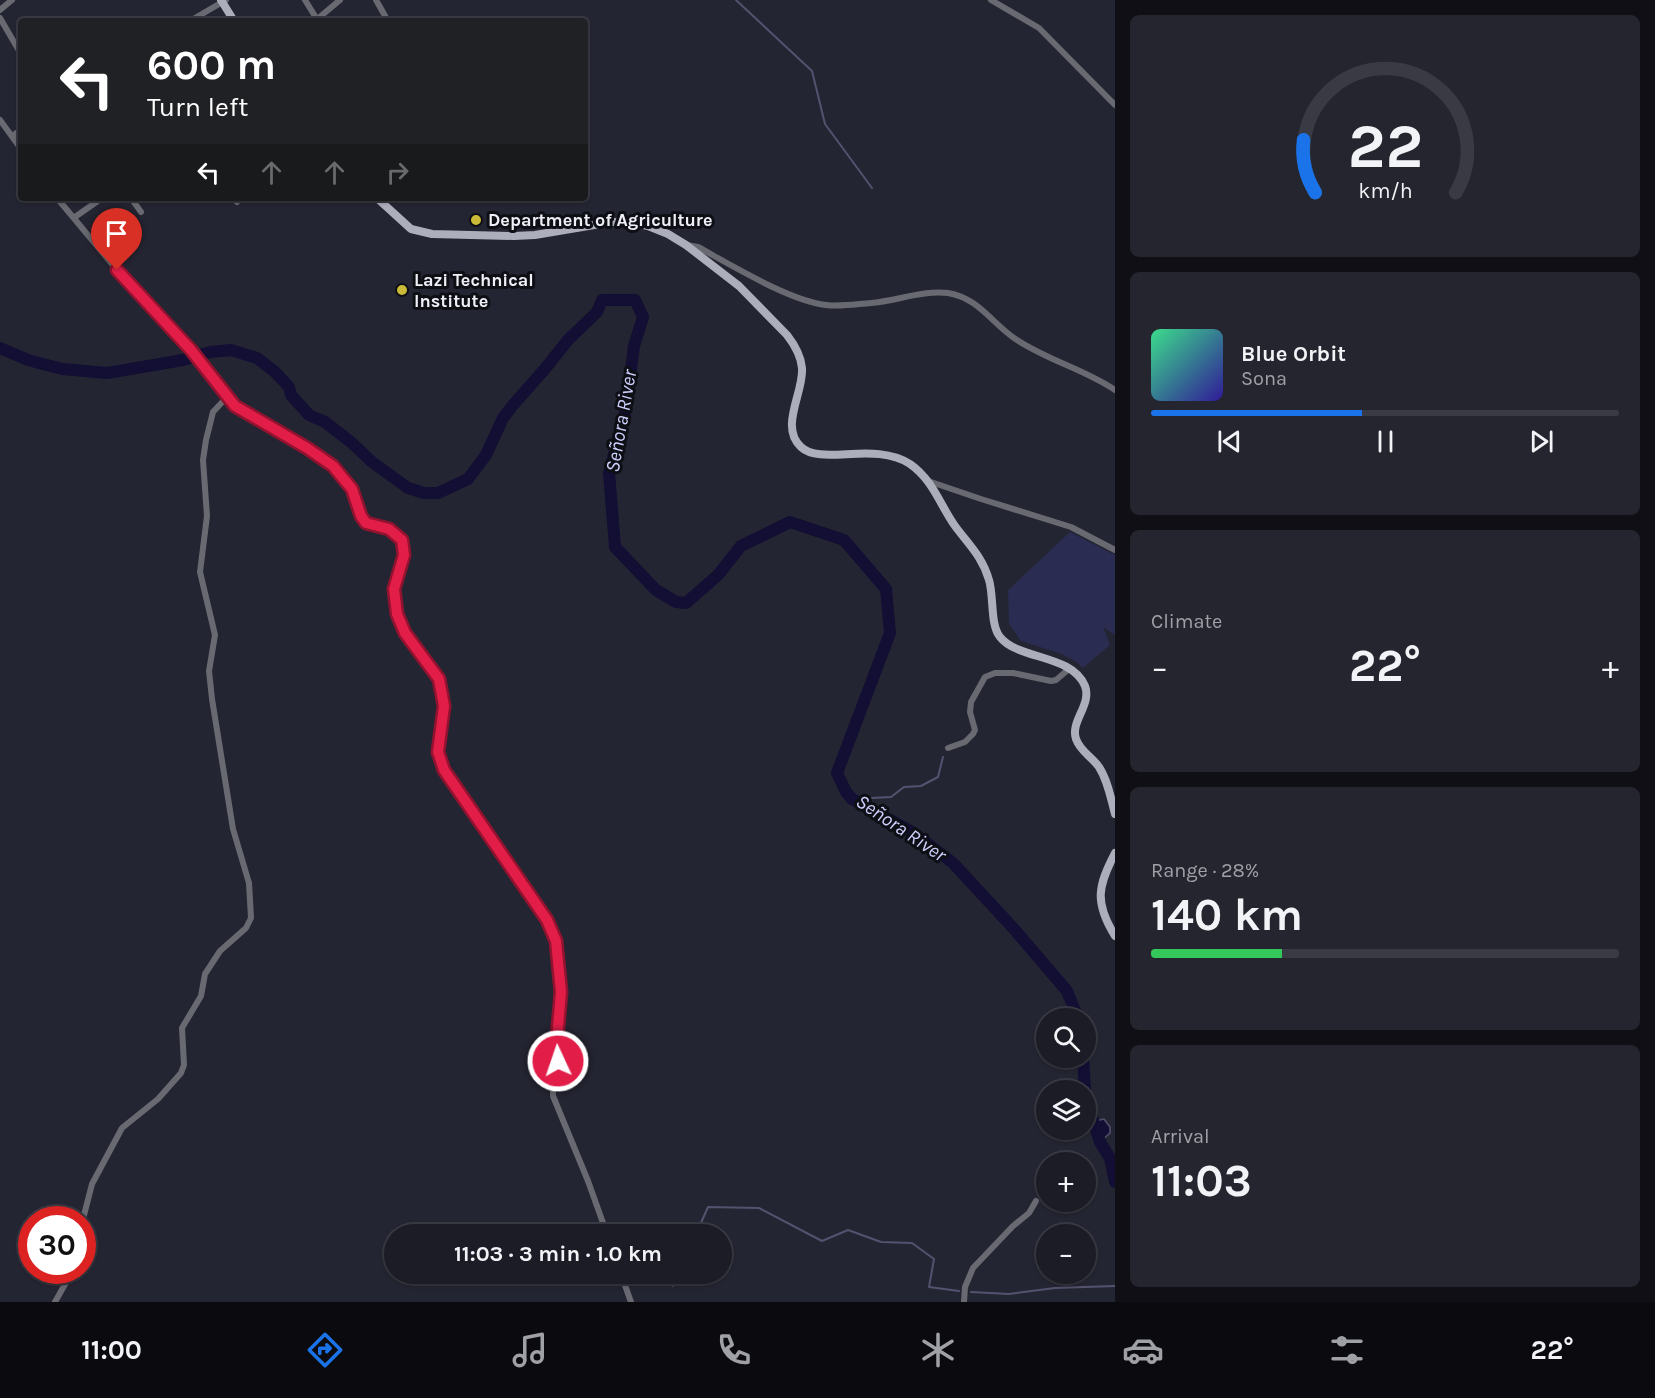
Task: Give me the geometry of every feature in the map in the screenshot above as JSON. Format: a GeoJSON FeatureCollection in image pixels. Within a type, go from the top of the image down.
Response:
{"type":"FeatureCollection","features":[{"type":"Feature","properties":{"kind":"main road"},"geometry":{"type":"LineString","coordinates":[[223,1],[232,18]]}},
{"type":"Feature","properties":{"kind":"main road"},"geometry":{"type":"LineString","coordinates":[[381,201],[411,229],[432,234],[514,236],[535,235],[598,224],[629,222],[648,226],[686,245],[748,294],[792,342],[802,368],[792,426],[793,435],[801,446],[811,453],[822,455],[868,452],[895,456],[915,468],[928,481],[956,527],[976,551],[984,565],[990,583],[995,625],[999,636],[1016,648],[1069,669],[1085,687],[1086,701],[1075,731],[1076,739],[1100,768],[1115,814]]}},
{"type":"Feature","properties":{"kind":"main road"},"geometry":{"type":"LineString","coordinates":[[1115,853],[1104,874],[1101,889],[1105,918],[1115,936]]}},
{"type":"Feature","properties":{"kind":"street"},"geometry":{"type":"LineString","coordinates":[[0,10],[12,0]]}},
{"type":"Feature","properties":{"kind":"street"},"geometry":{"type":"LineString","coordinates":[[305,0],[316,18]]}},
{"type":"Feature","properties":{"kind":"street"},"geometry":{"type":"LineString","coordinates":[[319,18],[340,0]]}},
{"type":"Feature","properties":{"kind":"street"},"geometry":{"type":"LineString","coordinates":[[376,0],[386,18]]}},
{"type":"Feature","properties":{"kind":"street"},"geometry":{"type":"LineString","coordinates":[[991,0],[1040,28],[1115,105]]}},
{"type":"Feature","properties":{"kind":"street"},"geometry":{"type":"LineString","coordinates":[[1004,8],[1006,0]]}},
{"type":"Feature","properties":{"kind":"street"},"geometry":{"type":"LineString","coordinates":[[195,18],[223,1]]}},
{"type":"Feature","properties":{"kind":"street"},"geometry":{"type":"LineString","coordinates":[[0,18],[18,49]]}},
{"type":"Feature","properties":{"kind":"street"},"geometry":{"type":"LineString","coordinates":[[0,120],[18,145]]}},
{"type":"Feature","properties":{"kind":"street"},"geometry":{"type":"LineString","coordinates":[[12,136],[18,132]]}},
{"type":"Feature","properties":{"kind":"street"},"geometry":{"type":"LineString","coordinates":[[60,201],[75,217],[89,239],[191,350],[226,397],[245,413],[307,448],[333,466],[352,489],[361,516],[366,523],[389,529],[402,540],[404,555],[394,589],[397,614],[405,633],[439,679],[444,706],[438,752],[444,770],[547,920],[556,941],[561,992],[557,1039],[558,1061],[553,1081],[553,1096],[603,1224]]}},
{"type":"Feature","properties":{"kind":"street"},"geometry":{"type":"LineString","coordinates":[[75,217],[98,201]]}},
{"type":"Feature","properties":{"kind":"street"},"geometry":{"type":"LineString","coordinates":[[133,201],[141,212]]}},
{"type":"Feature","properties":{"kind":"street"},"geometry":{"type":"LineString","coordinates":[[686,245],[698,247],[792,295],[825,305],[873,303],[935,293],[967,298],[1013,338],[1041,354],[1102,381],[1115,390]]}},
{"type":"Feature","properties":{"kind":"street"},"geometry":{"type":"LineString","coordinates":[[86,1206],[92,1184],[122,1128],[158,1099],[181,1073],[184,1065],[182,1028],[201,996],[205,974],[220,951],[246,928],[251,918],[249,883],[233,829],[212,699],[209,671],[215,635],[200,572],[207,516],[203,460],[213,412],[226,397]]}},
{"type":"Feature","properties":{"kind":"street"},"geometry":{"type":"LineString","coordinates":[[928,481],[1071,527],[1115,550]]}},
{"type":"Feature","properties":{"kind":"street"},"geometry":{"type":"LineString","coordinates":[[948,748],[965,742],[973,734],[975,730],[970,712],[971,702],[985,677],[995,673],[1008,673],[1056,680],[1069,669]]}},
{"type":"Feature","properties":{"kind":"street"},"geometry":{"type":"LineString","coordinates":[[964,1302],[965,1287],[973,1268],[1012,1226],[1029,1213],[1036,1202]]}},
{"type":"Feature","properties":{"kind":"street"},"geometry":{"type":"LineString","coordinates":[[55,1302],[65,1284]]}},
{"type":"Feature","properties":{"kind":"street"},"geometry":{"type":"LineString","coordinates":[[625,1284],[632,1302]]}},
{"type":"Feature","properties":{"kind":"shaded area"},"geometry":{"type":"Polygon","coordinates":[[[1070,532],[1115,555],[1115,635],[1103,627],[1110,645],[1083,668],[1059,653],[1021,641],[1009,624],[1008,590],[1070,532]]]}},
{"type":"Feature","properties":{"kind":"shaded area"},"geometry":{"type":"Polygon","coordinates":[[[1104,1119],[1110,1127],[1110,1133],[1100,1142],[1096,1136],[1096,1121],[1104,1119]]]}},
{"type":"Feature","properties":{"kind":"waterway"},"geometry":{"type":"LineString","coordinates":[[736,0],[812,71],[825,124],[872,188]]}},
{"type":"Feature","properties":{"kind":"waterway","name":"Señora River"},"geometry":{"type":"LineString","coordinates":[[0,348],[28,360],[62,369],[107,373],[183,360],[210,352],[231,350],[257,358],[289,387],[291,395],[309,415],[325,422],[372,462],[408,488],[424,493],[438,493],[468,479],[486,455],[503,418],[568,340],[597,312],[602,300],[635,300],[643,317],[634,346],[626,409],[609,473],[615,547],[656,590],[676,602],[686,603],[718,575],[741,546],[790,522],[844,540],[886,589],[890,633],[837,773],[846,792],[852,799],[912,832],[953,863],[1067,991],[1074,1008]]}},
{"type":"Feature","properties":{"kind":"waterway"},"geometry":{"type":"LineString","coordinates":[[852,799],[891,797],[904,787],[921,786],[938,777],[943,757]]}},
{"type":"Feature","properties":{"kind":"waterway","name":"Señora River"},"geometry":{"type":"LineString","coordinates":[[1084,1068],[1084,1080]]}},
{"type":"Feature","properties":{"kind":"waterway","name":"Señora River"},"geometry":{"type":"LineString","coordinates":[[1096,1130],[1100,1142],[1110,1158],[1115,1182]]}},
{"type":"Feature","properties":{"kind":"waterway"},"geometry":{"type":"LineString","coordinates":[[700,1224],[708,1207],[759,1208],[822,1241],[848,1230],[881,1242],[912,1243],[934,1259],[929,1287],[959,1291]]}},
{"type":"Feature","properties":{"kind":"waterway"},"geometry":{"type":"LineString","coordinates":[[971,1292],[1009,1294],[1055,1288],[1115,1286]]}},
{"type":"Feature","properties":{"kind":"place","name":"Department of Agriculture"},"geometry":{"type":"Point","coordinates":[476,220]}},
{"type":"Feature","properties":{"kind":"place","name":"Lazi Technical Institute"},"geometry":{"type":"Point","coordinates":[402,290]}},
{"type":"Feature","properties":{"kind":"route"},"geometry":{"type":"LineString","coordinates":[[117,270],[191,350],[235,406],[333,466],[352,489],[361,516],[366,523],[389,529],[402,540],[404,555],[394,589],[397,614],[405,633],[439,679],[444,706],[438,752],[444,770],[467,807],[547,920],[556,941],[561,992],[557,1039],[558,1061]]}}]}
